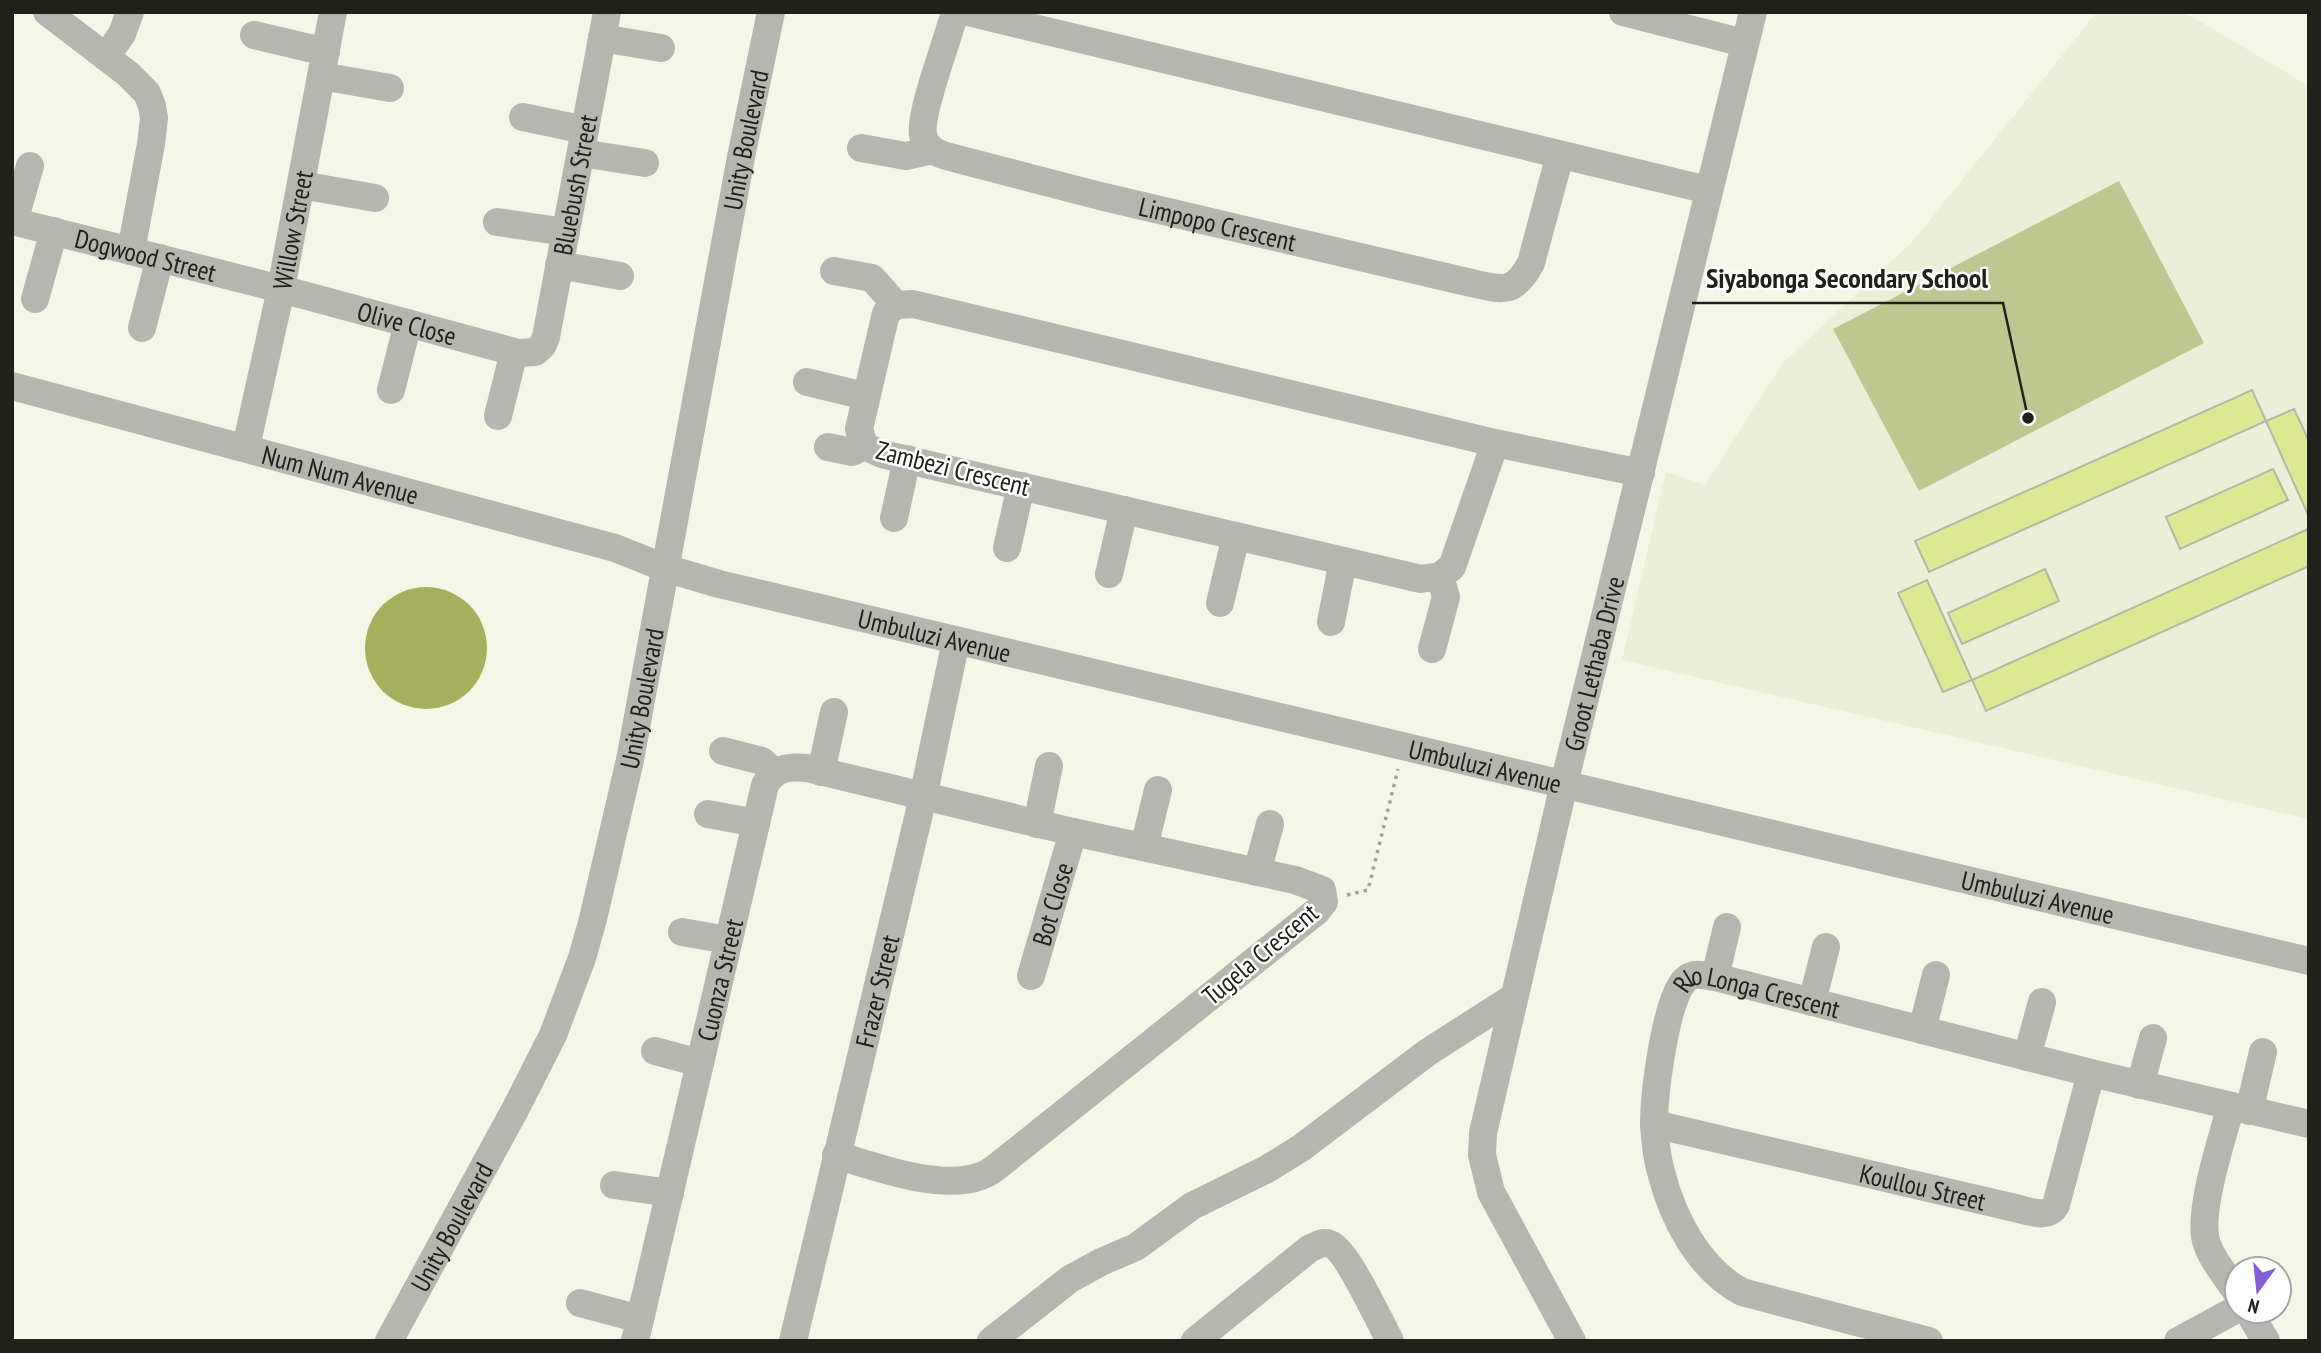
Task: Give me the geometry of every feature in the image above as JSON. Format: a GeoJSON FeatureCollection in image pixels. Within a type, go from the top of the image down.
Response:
{"type":"FeatureCollection","features":[{"type":"Feature","properties":{"kind":"street"},"geometry":{"type":"LineString","coordinates":[[47,12],[139,84],[152,106],[154,118],[131,251]]}},
{"type":"Feature","properties":{"kind":"street"},"geometry":{"type":"LineString","coordinates":[[106,57],[122,34],[130,12]]}},
{"type":"Feature","properties":{"kind":"street","name":"Willow Street"},"geometry":{"type":"LineString","coordinates":[[246,447],[281,289],[333,12]]}},
{"type":"Feature","properties":{"kind":"street","name":"Unity Boulevard"},"geometry":{"type":"LineString","coordinates":[[389,1341],[547,1046],[582,958],[602,888],[630,760],[741,157],[771,12]]}},
{"type":"Feature","properties":{"kind":"street"},"geometry":{"type":"LineString","coordinates":[[1623,12],[1744,43]]}},
{"type":"Feature","properties":{"kind":"street","name":"Groot Lethaba Drive"},"geometry":{"type":"LineString","coordinates":[[1572,1341],[1491,1192],[1482,1155],[1486,1117],[1564,784],[1752,12]]}},
{"type":"Feature","properties":{"kind":"street"},"geometry":{"type":"LineString","coordinates":[[861,148],[906,156],[932,150],[922,133],[923,123],[958,14],[1708,190]]}},
{"type":"Feature","properties":{"kind":"street"},"geometry":{"type":"LineString","coordinates":[[599,20],[661,48]]}},
{"type":"Feature","properties":{"kind":"street","name":"Bluebush Street"},"geometry":{"type":"LineString","coordinates":[[498,416],[524,352],[542,346],[545,337],[583,141],[599,20]]}},
{"type":"Feature","properties":{"kind":"street"},"geometry":{"type":"LineString","coordinates":[[254,35],[390,88]]}},
{"type":"Feature","properties":{"kind":"street"},"geometry":{"type":"LineString","coordinates":[[523,117],[646,163]]}},
{"type":"Feature","properties":{"kind":"street","name":"Limpopo Crescent"},"geometry":{"type":"LineString","coordinates":[[932,150],[1100,196],[1496,288],[1517,284],[1531,263],[1560,155]]}},
{"type":"Feature","properties":{"kind":"street"},"geometry":{"type":"LineString","coordinates":[[13,221],[30,166]]}},
{"type":"Feature","properties":{"kind":"street"},"geometry":{"type":"LineString","coordinates":[[300,185],[375,198]]}},
{"type":"Feature","properties":{"kind":"street","name":"Dogwood Street"},"geometry":{"type":"LineString","coordinates":[[13,221],[281,289]]}},
{"type":"Feature","properties":{"kind":"street"},"geometry":{"type":"LineString","coordinates":[[497,222],[566,232]]}},
{"type":"Feature","properties":{"kind":"street"},"geometry":{"type":"LineString","coordinates":[[35,299],[54,231]]}},
{"type":"Feature","properties":{"kind":"street"},"geometry":{"type":"LineString","coordinates":[[142,328],[160,258]]}},
{"type":"Feature","properties":{"kind":"street"},"geometry":{"type":"LineString","coordinates":[[559,265],[620,276]]}},
{"type":"Feature","properties":{"kind":"street"},"geometry":{"type":"LineString","coordinates":[[834,271],[872,278],[896,305],[923,306],[1495,443],[1641,473]]}},
{"type":"Feature","properties":{"kind":"street","name":"Olive Close"},"geometry":{"type":"LineString","coordinates":[[281,289],[524,352]]}},
{"type":"Feature","properties":{"kind":"street","name":"Zambezi Crescent"},"geometry":{"type":"LineString","coordinates":[[896,305],[886,313],[883,321],[865,396],[859,429],[864,446],[882,454],[1421,579],[1440,576]]}},
{"type":"Feature","properties":{"kind":"street"},"geometry":{"type":"LineString","coordinates":[[391,390],[408,323]]}},
{"type":"Feature","properties":{"kind":"street"},"geometry":{"type":"LineString","coordinates":[[807,382],[865,396]]}},
{"type":"Feature","properties":{"kind":"street","name":"Num Num Avenue"},"geometry":{"type":"LineString","coordinates":[[12,386],[615,548],[665,568]]}},
{"type":"Feature","properties":{"kind":"street"},"geometry":{"type":"LineString","coordinates":[[1433,649],[1446,597],[1440,576],[1452,566],[1495,443]]}},
{"type":"Feature","properties":{"kind":"street"},"geometry":{"type":"LineString","coordinates":[[828,447],[852,452],[864,446]]}},
{"type":"Feature","properties":{"kind":"street"},"geometry":{"type":"LineString","coordinates":[[894,518],[907,459]]}},
{"type":"Feature","properties":{"kind":"street"},"geometry":{"type":"LineString","coordinates":[[1007,548],[1021,486]]}},
{"type":"Feature","properties":{"kind":"street"},"geometry":{"type":"LineString","coordinates":[[1109,573],[1124,510]]}},
{"type":"Feature","properties":{"kind":"street"},"geometry":{"type":"LineString","coordinates":[[1220,603],[1236,536]]}},
{"type":"Feature","properties":{"kind":"street"},"geometry":{"type":"LineString","coordinates":[[1331,622],[1343,561]]}},
{"type":"Feature","properties":{"kind":"street","name":"Umbuluzi Avenue"},"geometry":{"type":"LineString","coordinates":[[665,568],[719,584],[956,641],[2309,961]]}},
{"type":"Feature","properties":{"kind":"street","name":"Frazer Street"},"geometry":{"type":"LineString","coordinates":[[793,1341],[923,797],[956,641]]}},
{"type":"Feature","properties":{"kind":"street"},"geometry":{"type":"LineString","coordinates":[[821,772],[834,712]]}},
{"type":"Feature","properties":{"kind":"street"},"geometry":{"type":"LineString","coordinates":[[723,751],[762,761],[774,774],[781,768],[794,766],[923,797]]}},
{"type":"Feature","properties":{"kind":"street"},"geometry":{"type":"LineString","coordinates":[[1037,824],[1049,766]]}},
{"type":"Feature","properties":{"kind":"street","name":"Cuonza Street"},"geometry":{"type":"LineString","coordinates":[[638,1330],[765,785],[774,774]]}},
{"type":"Feature","properties":{"kind":"street"},"geometry":{"type":"LineString","coordinates":[[1144,847],[1158,790]]}},
{"type":"Feature","properties":{"kind":"street","name":"Tugela Crescent"},"geometry":{"type":"LineString","coordinates":[[836,1155],[924,1177],[952,1181],[981,1176],[999,1165],[1311,916],[1321,907],[1324,898],[1322,890],[1314,886],[923,797]]}},
{"type":"Feature","properties":{"kind":"street"},"geometry":{"type":"LineString","coordinates":[[708,814],[756,823]]}},
{"type":"Feature","properties":{"kind":"street"},"geometry":{"type":"LineString","coordinates":[[1257,872],[1270,824]]}},
{"type":"Feature","properties":{"kind":"street","name":"Bot Close"},"geometry":{"type":"LineString","coordinates":[[1031,976],[1073,832]]}},
{"type":"Feature","properties":{"kind":"street"},"geometry":{"type":"LineString","coordinates":[[1715,977],[1727,928]]}},
{"type":"Feature","properties":{"kind":"street"},"geometry":{"type":"LineString","coordinates":[[682,932],[729,940]]}},
{"type":"Feature","properties":{"kind":"street"},"geometry":{"type":"LineString","coordinates":[[1812,1002],[1826,947]]}},
{"type":"Feature","properties":{"kind":"street","name":"Rlo Longa Crescent"},"geometry":{"type":"LineString","coordinates":[[1929,1341],[1893,1337],[1742,1292],[1724,1282],[1702,1259],[1674,1212],[1660,1171],[1654,1124],[1662,1047],[1671,1009],[1678,989],[1686,978],[1694,975],[1715,977],[2091,1073],[2309,1124]]}},
{"type":"Feature","properties":{"kind":"street"},"geometry":{"type":"LineString","coordinates":[[1922,1030],[1937,975]]}},
{"type":"Feature","properties":{"kind":"street"},"geometry":{"type":"LineString","coordinates":[[991,1341],[1070,1279],[1136,1247],[1192,1206],[1267,1169],[1301,1148],[1427,1052],[1514,997]]}},
{"type":"Feature","properties":{"kind":"street"},"geometry":{"type":"LineString","coordinates":[[2027,1057],[2042,1002]]}},
{"type":"Feature","properties":{"kind":"street"},"geometry":{"type":"LineString","coordinates":[[2140,1085],[2154,1038]]}},
{"type":"Feature","properties":{"kind":"street"},"geometry":{"type":"LineString","coordinates":[[655,1051],[700,1063]]}},
{"type":"Feature","properties":{"kind":"street"},"geometry":{"type":"LineString","coordinates":[[2223,1270],[2206,1242],[2206,1208],[2263,1052]]}},
{"type":"Feature","properties":{"kind":"street","name":"Koullou Street"},"geometry":{"type":"LineString","coordinates":[[1654,1124],[2015,1208],[2048,1213],[2054,1210],[2056,1205],[2091,1073]]}},
{"type":"Feature","properties":{"kind":"street"},"geometry":{"type":"LineString","coordinates":[[614,1185],[670,1193]]}},
{"type":"Feature","properties":{"kind":"street"},"geometry":{"type":"LineString","coordinates":[[1195,1341],[1310,1249],[1324,1243],[1330,1244],[1343,1255],[1390,1341]]}},
{"type":"Feature","properties":{"kind":"street"},"geometry":{"type":"LineString","coordinates":[[580,1303],[638,1330]]}},
{"type":"Feature","properties":{"kind":"street"},"geometry":{"type":"LineString","coordinates":[[2178,1341],[2223,1317]]}},
{"type":"Feature","properties":{"kind":"street"},"geometry":{"type":"LineString","coordinates":[[2256,1325],[2266,1341]]}},
{"type":"Feature","properties":{"kind":"path"},"geometry":{"type":"LineString","coordinates":[[1324,898],[1368,890],[1404,746]]}},
{"type":"Feature","properties":{"kind":"shaded area"},"geometry":{"type":"Polygon","coordinates":[[[2097,12],[2184,12],[2309,86],[2309,819],[1622,660],[1666,472],[1705,485],[1782,364],[1913,241],[2097,12]]]}},
{"type":"Feature","properties":{"kind":"shaded area"},"geometry":{"type":"Polygon","coordinates":[[[2119,181],[2204,343],[1919,491],[1833,329],[2119,181]]]}},
{"type":"Feature","properties":{"kind":"shaded area"},"geometry":{"type":"Polygon","coordinates":[[[426,587],[449,592],[469,605],[482,625],[487,648],[482,671],[469,691],[449,704],[426,709],[403,704],[383,691],[370,671],[365,648],[370,625],[383,605],[403,592],[426,587]]]}},
{"type":"Feature","properties":{"kind":"building"},"geometry":{"type":"Polygon","coordinates":[[[2252,390],[2266,421],[1929,572],[1915,541],[2252,390]]]}},
{"type":"Feature","properties":{"kind":"building"},"geometry":{"type":"Polygon","coordinates":[[[2294,409],[2309,441],[2309,517],[2266,421],[2294,409]]]}},
{"type":"Feature","properties":{"kind":"building"},"geometry":{"type":"Polygon","coordinates":[[[2273,469],[2288,500],[2180,549],[2166,517],[2273,469]]]}},
{"type":"Feature","properties":{"kind":"building"},"geometry":{"type":"Polygon","coordinates":[[[2308,529],[2309,566],[1986,711],[1972,680],[2308,529]]]}},
{"type":"Feature","properties":{"kind":"building"},"geometry":{"type":"Polygon","coordinates":[[[2045,569],[2059,601],[1962,644],[1948,613],[2045,569]]]}},
{"type":"Feature","properties":{"kind":"building"},"geometry":{"type":"Polygon","coordinates":[[[1927,580],[1972,680],[1943,692],[1898,593],[1927,580]]]}},
{"type":"Feature","properties":{"kind":"place","name":"Siyabonga Secondary School"},"geometry":{"type":"Point","coordinates":[2028,418]}}]}
